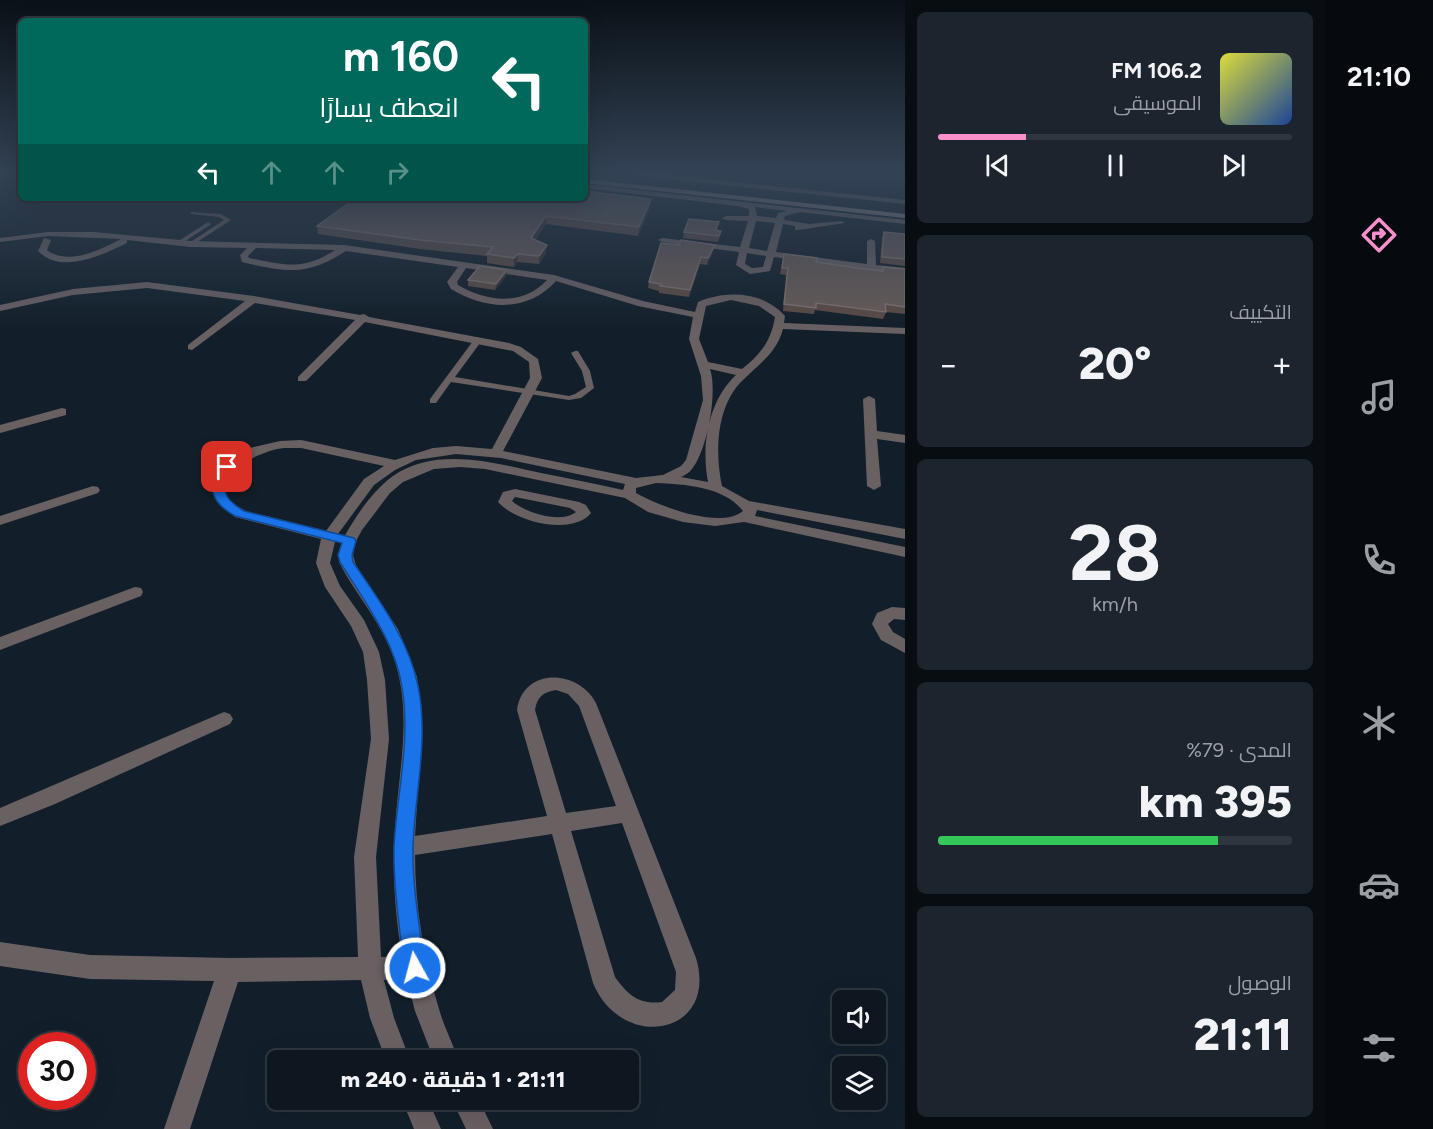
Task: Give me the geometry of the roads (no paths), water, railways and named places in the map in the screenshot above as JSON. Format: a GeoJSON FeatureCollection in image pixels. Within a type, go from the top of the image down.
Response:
{"type":"FeatureCollection","features":[{"type":"Feature","properties":{"kind":"street"},"geometry":{"type":"LineString","coordinates":[[740,227],[749,232]]}},
{"type":"Feature","properties":{"kind":"street"},"geometry":{"type":"LineString","coordinates":[[751,227],[741,267],[754,272],[767,269],[778,227]]}},
{"type":"Feature","properties":{"kind":"street"},"geometry":{"type":"LineString","coordinates":[[775,237],[804,227]]}},
{"type":"Feature","properties":{"kind":"street"},"geometry":{"type":"LineString","coordinates":[[0,240],[69,234],[125,236],[143,240],[191,244],[344,248],[554,278],[641,304],[697,315]]}},
{"type":"Feature","properties":{"kind":"street"},"geometry":{"type":"LineString","coordinates":[[0,244],[47,240],[143,240]]}},
{"type":"Feature","properties":{"kind":"street"},"geometry":{"type":"LineString","coordinates":[[47,240],[42,251],[48,256],[60,259],[97,254],[124,241]]}},
{"type":"Feature","properties":{"kind":"street"},"geometry":{"type":"LineString","coordinates":[[662,240],[905,271]]}},
{"type":"Feature","properties":{"kind":"street"},"geometry":{"type":"LineString","coordinates":[[871,241],[872,267]]}},
{"type":"Feature","properties":{"kind":"street"},"geometry":{"type":"LineString","coordinates":[[254,246],[244,255],[245,260],[286,268],[316,264],[344,248]]}},
{"type":"Feature","properties":{"kind":"street"},"geometry":{"type":"LineString","coordinates":[[464,264],[452,282],[454,287],[482,299],[508,301],[530,298],[554,278]]}},
{"type":"Feature","properties":{"kind":"street"},"geometry":{"type":"LineString","coordinates":[[0,308],[54,295],[147,285],[364,317],[479,339],[517,349],[534,361],[536,378],[496,453]]}},
{"type":"Feature","properties":{"kind":"street"},"geometry":{"type":"LineString","coordinates":[[0,315],[61,300],[172,289]]}},
{"type":"Feature","properties":{"kind":"street"},"geometry":{"type":"LineString","coordinates":[[443,1050],[415,968],[406,895],[404,847],[414,740],[410,686],[399,651],[388,627],[346,562],[345,555],[349,541],[355,529],[388,487],[418,469],[461,462],[555,480],[632,488],[666,479],[686,469],[696,451],[709,400],[704,365],[694,339],[697,315],[701,304],[709,300],[743,298],[775,310],[780,316],[780,326],[768,354],[728,390],[714,436],[710,464],[716,489]]}},
{"type":"Feature","properties":{"kind":"street"},"geometry":{"type":"LineString","coordinates":[[192,347],[254,299]]}},
{"type":"Feature","properties":{"kind":"street"},"geometry":{"type":"LineString","coordinates":[[303,379],[364,317]]}},
{"type":"Feature","properties":{"kind":"street"},"geometry":{"type":"LineString","coordinates":[[780,326],[905,331]]}},
{"type":"Feature","properties":{"kind":"street"},"geometry":{"type":"LineString","coordinates":[[704,365],[745,373]]}},
{"type":"Feature","properties":{"kind":"street"},"geometry":{"type":"LineString","coordinates":[[869,399],[874,486]]}},
{"type":"Feature","properties":{"kind":"street"},"geometry":{"type":"LineString","coordinates":[[0,429],[62,412]]}},
{"type":"Feature","properties":{"kind":"street"},"geometry":{"type":"LineString","coordinates":[[871,434],[905,439]]}},
{"type":"Feature","properties":{"kind":"street"},"geometry":{"type":"LineString","coordinates":[[349,541],[240,514],[228,507],[220,498],[218,488],[220,477],[238,459],[267,447],[284,444],[301,444],[418,469]]}},
{"type":"Feature","properties":{"kind":"street"},"geometry":{"type":"LineString","coordinates":[[394,1050],[382,1018],[370,969],[365,857],[380,739],[376,680],[371,652],[363,633],[323,563],[329,536],[369,482],[396,464],[432,451],[453,449],[496,453],[632,488],[653,509],[683,518],[715,522],[744,511],[905,534]]}},
{"type":"Feature","properties":{"kind":"street"},"geometry":{"type":"LineString","coordinates":[[666,479],[683,480],[716,489],[744,511],[905,552]]}},
{"type":"Feature","properties":{"kind":"street"},"geometry":{"type":"LineString","coordinates":[[546,499],[555,480]]}},
{"type":"Feature","properties":{"kind":"street"},"geometry":{"type":"LineString","coordinates":[[0,521],[93,490]]}},
{"type":"Feature","properties":{"kind":"street"},"geometry":{"type":"LineString","coordinates":[[515,493],[546,499],[578,507],[583,511],[583,516],[567,520],[534,517],[514,510],[504,500],[508,495],[515,493]]}},
{"type":"Feature","properties":{"kind":"street"},"geometry":{"type":"LineString","coordinates":[[0,644],[135,591]]}},
{"type":"Feature","properties":{"kind":"street"},"geometry":{"type":"LineString","coordinates":[[905,614],[892,613],[884,617],[880,624],[887,636],[905,647]]}},
{"type":"Feature","properties":{"kind":"street"},"geometry":{"type":"LineString","coordinates":[[556,683],[569,686],[580,693],[587,703],[684,958],[689,981],[684,999],[671,1011],[657,1016],[634,1012],[616,1000],[605,983],[558,822],[526,710],[526,700],[532,691],[543,685],[556,683]]}},
{"type":"Feature","properties":{"kind":"street"},"geometry":{"type":"LineString","coordinates":[[0,817],[48,798],[224,719]]}},
{"type":"Feature","properties":{"kind":"street"},"geometry":{"type":"LineString","coordinates":[[404,847],[628,813]]}},
{"type":"Feature","properties":{"kind":"street"},"geometry":{"type":"LineString","coordinates":[[0,954],[90,967],[230,970],[415,968]]}},
{"type":"Feature","properties":{"kind":"street"},"geometry":{"type":"LineString","coordinates":[[177,1129],[230,970]]}},
{"type":"Feature","properties":{"kind":"street"},"geometry":{"type":"LineString","coordinates":[[419,1110],[428,1129]]}},
{"type":"Feature","properties":{"kind":"street"},"geometry":{"type":"LineString","coordinates":[[470,1110],[480,1129]]}},
{"type":"Feature","properties":{"kind":"lane"},"geometry":{"type":"LineString","coordinates":[[177,243],[204,227]]}},
{"type":"Feature","properties":{"kind":"lane"},"geometry":{"type":"LineString","coordinates":[[191,244],[218,227]]}},
{"type":"Feature","properties":{"kind":"lane"},"geometry":{"type":"LineString","coordinates":[[433,402],[479,339]]}},
{"type":"Feature","properties":{"kind":"lane"},"geometry":{"type":"LineString","coordinates":[[450,379],[561,398],[578,396],[590,388],[590,382],[586,371],[574,353]]}}]}
